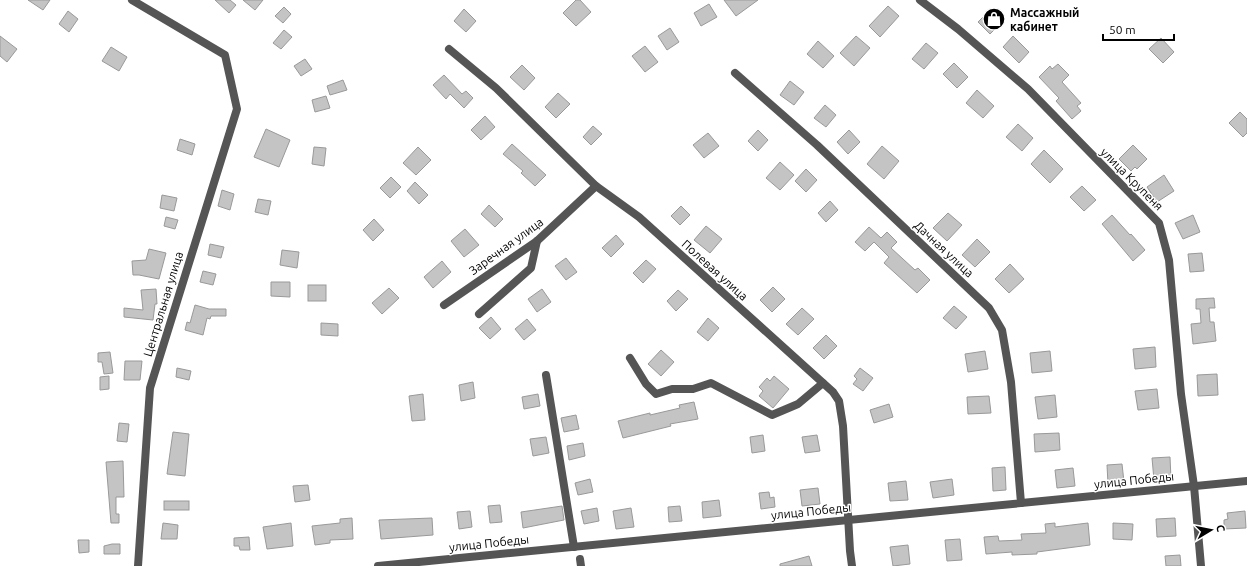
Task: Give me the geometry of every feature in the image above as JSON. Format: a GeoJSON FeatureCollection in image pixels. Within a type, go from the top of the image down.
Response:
{"type":"FeatureCollection","features":[{"type":"Feature","properties":{"kind":"street","name":"Центральная улица"},"geometry":{"type":"LineString","coordinates":[[132,0],[225,55],[237,109],[150,388],[138,566]]}},
{"type":"Feature","properties":{"kind":"street","name":"улица Крупеня"},"geometry":{"type":"LineString","coordinates":[[920,0],[958,29],[1028,89],[1158,223],[1169,260],[1181,394],[1194,486],[1201,566]]}},
{"type":"Feature","properties":{"kind":"street","name":"Полевая улица"},"geometry":{"type":"LineString","coordinates":[[449,49],[496,88],[596,186],[638,217],[833,392],[839,402],[843,426],[852,566]]}},
{"type":"Feature","properties":{"kind":"street","name":"Дачная улица"},"geometry":{"type":"LineString","coordinates":[[735,74],[817,145],[989,308],[1002,330],[1011,382],[1021,503]]}},
{"type":"Feature","properties":{"kind":"street","name":"Заречная улица"},"geometry":{"type":"LineString","coordinates":[[444,305],[537,240],[596,186]]}},
{"type":"Feature","properties":{"kind":"street"},"geometry":{"type":"LineString","coordinates":[[479,314],[531,268],[537,240]]}},
{"type":"Feature","properties":{"kind":"street"},"geometry":{"type":"LineString","coordinates":[[630,358],[646,384],[656,394],[672,389],[693,389],[711,383],[772,415],[798,404],[823,383]]}},
{"type":"Feature","properties":{"kind":"street"},"geometry":{"type":"LineString","coordinates":[[546,375],[574,547]]}},
{"type":"Feature","properties":{"kind":"street","name":"улица Победы"},"geometry":{"type":"LineString","coordinates":[[378,566],[1247,481]]}},
{"type":"Feature","properties":{"kind":"building"},"geometry":{"type":"Polygon","coordinates":[[[28,0],[50,0],[43,10],[28,0]]]}},
{"type":"Feature","properties":{"kind":"building"},"geometry":{"type":"Polygon","coordinates":[[[215,0],[230,0],[236,5],[229,13],[215,0]]]}},
{"type":"Feature","properties":{"kind":"building"},"geometry":{"type":"Polygon","coordinates":[[[243,0],[263,0],[255,10],[243,0]]]}},
{"type":"Feature","properties":{"kind":"building"},"geometry":{"type":"Polygon","coordinates":[[[576,0],[580,0],[591,12],[576,26],[563,13],[576,0]]]}},
{"type":"Feature","properties":{"kind":"building"},"geometry":{"type":"Polygon","coordinates":[[[724,0],[758,0],[736,16],[724,0]]]}},
{"type":"Feature","properties":{"kind":"building"},"geometry":{"type":"Polygon","coordinates":[[[709,4],[717,17],[701,26],[694,13],[709,4]]]}},
{"type":"Feature","properties":{"kind":"building"},"geometry":{"type":"Polygon","coordinates":[[[888,6],[899,16],[880,37],[869,26],[888,6]]]}},
{"type":"Feature","properties":{"kind":"building"},"geometry":{"type":"Polygon","coordinates":[[[284,7],[291,14],[283,23],[275,16],[284,7]]]}},
{"type":"Feature","properties":{"kind":"building"},"geometry":{"type":"Polygon","coordinates":[[[464,9],[476,21],[466,32],[454,21],[464,9]]]}},
{"type":"Feature","properties":{"kind":"building"},"geometry":{"type":"Polygon","coordinates":[[[991,9],[1003,21],[990,34],[978,22],[991,9]]]}},
{"type":"Feature","properties":{"kind":"building"},"geometry":{"type":"Polygon","coordinates":[[[68,11],[78,19],[69,32],[59,24],[68,11]]]}},
{"type":"Feature","properties":{"kind":"building"},"geometry":{"type":"Polygon","coordinates":[[[670,28],[679,42],[667,50],[658,36],[670,28]]]}},
{"type":"Feature","properties":{"kind":"building"},"geometry":{"type":"Polygon","coordinates":[[[284,30],[292,37],[281,49],[273,43],[284,30]]]}},
{"type":"Feature","properties":{"kind":"building"},"geometry":{"type":"Polygon","coordinates":[[[0,36],[17,49],[7,62],[0,56],[0,36]]]}},
{"type":"Feature","properties":{"kind":"building"},"geometry":{"type":"Polygon","coordinates":[[[856,36],[870,48],[854,66],[840,53],[856,36]]]}},
{"type":"Feature","properties":{"kind":"building"},"geometry":{"type":"Polygon","coordinates":[[[1013,36],[1029,52],[1019,63],[1003,47],[1013,36]]]}},
{"type":"Feature","properties":{"kind":"building"},"geometry":{"type":"Polygon","coordinates":[[[1161,38],[1174,52],[1163,63],[1149,49],[1161,38]]]}},
{"type":"Feature","properties":{"kind":"building"},"geometry":{"type":"Polygon","coordinates":[[[818,41],[834,56],[823,68],[807,54],[818,41]]]}},
{"type":"Feature","properties":{"kind":"building"},"geometry":{"type":"Polygon","coordinates":[[[926,43],[938,53],[924,69],[912,59],[926,43]]]}},
{"type":"Feature","properties":{"kind":"building"},"geometry":{"type":"Polygon","coordinates":[[[645,46],[658,62],[645,72],[632,56],[645,46]]]}},
{"type":"Feature","properties":{"kind":"building"},"geometry":{"type":"Polygon","coordinates":[[[111,47],[127,57],[119,71],[102,61],[111,47]]]}},
{"type":"Feature","properties":{"kind":"building"},"geometry":{"type":"Polygon","coordinates":[[[305,59],[312,69],[301,76],[294,66],[305,59]]]}},
{"type":"Feature","properties":{"kind":"building"},"geometry":{"type":"Polygon","coordinates":[[[954,63],[968,77],[957,88],[943,74],[954,63]]]}},
{"type":"Feature","properties":{"kind":"building"},"geometry":{"type":"Polygon","coordinates":[[[1058,64],[1069,75],[1062,82],[1081,103],[1077,106],[1081,111],[1072,119],[1056,101],[1059,98],[1039,77],[1050,66],[1052,69],[1058,64]]]}},
{"type":"Feature","properties":{"kind":"building"},"geometry":{"type":"Polygon","coordinates":[[[522,65],[535,78],[524,90],[510,77],[522,65]]]}},
{"type":"Feature","properties":{"kind":"building"},"geometry":{"type":"Polygon","coordinates":[[[444,75],[462,94],[466,91],[473,98],[464,108],[450,94],[446,99],[433,85],[444,75]]]}},
{"type":"Feature","properties":{"kind":"building"},"geometry":{"type":"Polygon","coordinates":[[[343,80],[347,90],[330,95],[327,86],[343,80]]]}},
{"type":"Feature","properties":{"kind":"building"},"geometry":{"type":"Polygon","coordinates":[[[790,81],[804,92],[794,105],[780,95],[790,81]]]}},
{"type":"Feature","properties":{"kind":"building"},"geometry":{"type":"Polygon","coordinates":[[[977,90],[994,106],[983,118],[966,103],[977,90]]]}},
{"type":"Feature","properties":{"kind":"building"},"geometry":{"type":"Polygon","coordinates":[[[558,93],[570,104],[556,118],[545,107],[558,93]]]}},
{"type":"Feature","properties":{"kind":"building"},"geometry":{"type":"Polygon","coordinates":[[[326,96],[330,108],[315,112],[312,100],[326,96]]]}},
{"type":"Feature","properties":{"kind":"building"},"geometry":{"type":"Polygon","coordinates":[[[825,105],[836,115],[826,127],[814,118],[825,105]]]}},
{"type":"Feature","properties":{"kind":"building"},"geometry":{"type":"Polygon","coordinates":[[[1240,112],[1247,119],[1247,133],[1243,137],[1229,123],[1240,112]]]}},
{"type":"Feature","properties":{"kind":"building"},"geometry":{"type":"Polygon","coordinates":[[[485,116],[495,127],[481,140],[471,130],[485,116]]]}},
{"type":"Feature","properties":{"kind":"building"},"geometry":{"type":"Polygon","coordinates":[[[1018,124],[1033,138],[1022,151],[1006,137],[1018,124]]]}},
{"type":"Feature","properties":{"kind":"building"},"geometry":{"type":"Polygon","coordinates":[[[593,126],[602,134],[591,145],[583,137],[593,126]]]}},
{"type":"Feature","properties":{"kind":"building"},"geometry":{"type":"Polygon","coordinates":[[[266,129],[290,140],[279,167],[254,157],[266,129]]]}},
{"type":"Feature","properties":{"kind":"building"},"geometry":{"type":"Polygon","coordinates":[[[758,130],[768,140],[758,151],[748,141],[758,130]]]}},
{"type":"Feature","properties":{"kind":"building"},"geometry":{"type":"Polygon","coordinates":[[[849,130],[860,142],[848,154],[837,142],[849,130]]]}},
{"type":"Feature","properties":{"kind":"building"},"geometry":{"type":"Polygon","coordinates":[[[708,133],[719,146],[704,158],[693,145],[708,133]]]}},
{"type":"Feature","properties":{"kind":"building"},"geometry":{"type":"Polygon","coordinates":[[[180,139],[195,144],[192,155],[177,150],[180,139]]]}},
{"type":"Feature","properties":{"kind":"building"},"geometry":{"type":"Polygon","coordinates":[[[512,144],[546,175],[535,186],[521,173],[523,171],[503,154],[512,144]]]}},
{"type":"Feature","properties":{"kind":"building"},"geometry":{"type":"Polygon","coordinates":[[[1133,145],[1147,159],[1137,169],[1135,167],[1131,171],[1119,159],[1133,145]]]}},
{"type":"Feature","properties":{"kind":"building"},"geometry":{"type":"Polygon","coordinates":[[[882,146],[899,161],[884,179],[867,164],[882,146]]]}},
{"type":"Feature","properties":{"kind":"building"},"geometry":{"type":"Polygon","coordinates":[[[314,147],[326,148],[324,166],[312,164],[314,147]]]}},
{"type":"Feature","properties":{"kind":"building"},"geometry":{"type":"Polygon","coordinates":[[[418,147],[431,160],[416,175],[403,163],[418,147]]]}},
{"type":"Feature","properties":{"kind":"building"},"geometry":{"type":"Polygon","coordinates":[[[1044,150],[1063,169],[1050,183],[1031,164],[1044,150]]]}},
{"type":"Feature","properties":{"kind":"building"},"geometry":{"type":"Polygon","coordinates":[[[780,162],[794,175],[780,190],[766,178],[780,162]]]}},
{"type":"Feature","properties":{"kind":"building"},"geometry":{"type":"Polygon","coordinates":[[[806,169],[817,180],[806,192],[795,181],[806,169]]]}},
{"type":"Feature","properties":{"kind":"building"},"geometry":{"type":"Polygon","coordinates":[[[1164,175],[1174,191],[1157,202],[1147,187],[1164,175]]]}},
{"type":"Feature","properties":{"kind":"building"},"geometry":{"type":"Polygon","coordinates":[[[391,177],[401,187],[390,198],[380,188],[391,177]]]}},
{"type":"Feature","properties":{"kind":"building"},"geometry":{"type":"Polygon","coordinates":[[[415,182],[428,195],[419,204],[407,191],[415,182]]]}},
{"type":"Feature","properties":{"kind":"building"},"geometry":{"type":"Polygon","coordinates":[[[1082,186],[1096,200],[1084,211],[1070,197],[1082,186]]]}},
{"type":"Feature","properties":{"kind":"building"},"geometry":{"type":"Polygon","coordinates":[[[222,190],[234,194],[230,210],[218,206],[222,190]]]}},
{"type":"Feature","properties":{"kind":"building"},"geometry":{"type":"Polygon","coordinates":[[[162,195],[177,198],[174,211],[160,208],[162,195]]]}},
{"type":"Feature","properties":{"kind":"building"},"geometry":{"type":"Polygon","coordinates":[[[258,199],[271,201],[268,215],[255,212],[258,199]]]}},
{"type":"Feature","properties":{"kind":"building"},"geometry":{"type":"Polygon","coordinates":[[[830,201],[838,210],[826,222],[818,213],[830,201]]]}},
{"type":"Feature","properties":{"kind":"building"},"geometry":{"type":"Polygon","coordinates":[[[489,205],[503,219],[495,227],[481,214],[489,205]]]}},
{"type":"Feature","properties":{"kind":"building"},"geometry":{"type":"Polygon","coordinates":[[[681,206],[690,215],[680,225],[671,216],[681,206]]]}},
{"type":"Feature","properties":{"kind":"building"},"geometry":{"type":"Polygon","coordinates":[[[948,213],[962,225],[947,241],[933,228],[948,213]]]}},
{"type":"Feature","properties":{"kind":"building"},"geometry":{"type":"Polygon","coordinates":[[[1112,215],[1145,250],[1133,261],[1102,224],[1112,215]]]}},
{"type":"Feature","properties":{"kind":"building"},"geometry":{"type":"Polygon","coordinates":[[[1193,215],[1200,232],[1183,239],[1175,223],[1193,215]]]}},
{"type":"Feature","properties":{"kind":"building"},"geometry":{"type":"Polygon","coordinates":[[[166,217],[178,220],[175,229],[164,226],[166,217]]]}},
{"type":"Feature","properties":{"kind":"building"},"geometry":{"type":"Polygon","coordinates":[[[374,219],[384,230],[373,241],[363,230],[374,219]]]}},
{"type":"Feature","properties":{"kind":"building"},"geometry":{"type":"Polygon","coordinates":[[[706,226],[722,239],[710,253],[694,240],[706,226]]]}},
{"type":"Feature","properties":{"kind":"building"},"geometry":{"type":"Polygon","coordinates":[[[869,227],[881,238],[887,232],[897,242],[891,248],[915,270],[918,268],[930,280],[917,293],[884,263],[889,257],[874,242],[865,251],[855,242],[869,227]]]}},
{"type":"Feature","properties":{"kind":"building"},"geometry":{"type":"Polygon","coordinates":[[[465,229],[479,245],[464,257],[451,241],[465,229]]]}},
{"type":"Feature","properties":{"kind":"building"},"geometry":{"type":"Polygon","coordinates":[[[616,235],[624,244],[611,257],[602,248],[616,235]]]}},
{"type":"Feature","properties":{"kind":"building"},"geometry":{"type":"Polygon","coordinates":[[[977,239],[990,252],[975,267],[962,255],[977,239]]]}},
{"type":"Feature","properties":{"kind":"building"},"geometry":{"type":"Polygon","coordinates":[[[210,244],[224,247],[221,258],[208,255],[210,244]]]}},
{"type":"Feature","properties":{"kind":"building"},"geometry":{"type":"Polygon","coordinates":[[[149,249],[166,253],[159,279],[133,275],[132,261],[146,260],[149,249]]]}},
{"type":"Feature","properties":{"kind":"building"},"geometry":{"type":"Polygon","coordinates":[[[282,250],[299,252],[297,268],[280,265],[282,250]]]}},
{"type":"Feature","properties":{"kind":"building"},"geometry":{"type":"Polygon","coordinates":[[[1202,253],[1204,271],[1190,272],[1188,254],[1202,253]]]}},
{"type":"Feature","properties":{"kind":"building"},"geometry":{"type":"Polygon","coordinates":[[[566,258],[577,272],[566,280],[555,266],[566,258]]]}},
{"type":"Feature","properties":{"kind":"building"},"geometry":{"type":"Polygon","coordinates":[[[646,260],[656,269],[643,283],[633,273],[646,260]]]}},
{"type":"Feature","properties":{"kind":"building"},"geometry":{"type":"Polygon","coordinates":[[[442,261],[451,272],[433,288],[424,277],[442,261]]]}},
{"type":"Feature","properties":{"kind":"building"},"geometry":{"type":"Polygon","coordinates":[[[1010,264],[1024,279],[1009,293],[995,279],[1010,264]]]}},
{"type":"Feature","properties":{"kind":"building"},"geometry":{"type":"Polygon","coordinates":[[[203,271],[216,274],[213,285],[200,282],[203,271]]]}},
{"type":"Feature","properties":{"kind":"building"},"geometry":{"type":"Polygon","coordinates":[[[271,282],[290,282],[290,297],[271,296],[271,282]]]}},
{"type":"Feature","properties":{"kind":"building"},"geometry":{"type":"Polygon","coordinates":[[[308,285],[326,285],[326,301],[308,301],[308,285]]]}},
{"type":"Feature","properties":{"kind":"building"},"geometry":{"type":"Polygon","coordinates":[[[773,287],[785,299],[772,312],[760,300],[773,287]]]}},
{"type":"Feature","properties":{"kind":"building"},"geometry":{"type":"Polygon","coordinates":[[[389,288],[399,298],[382,314],[372,303],[389,288]]]}},
{"type":"Feature","properties":{"kind":"building"},"geometry":{"type":"Polygon","coordinates":[[[156,289],[157,304],[155,304],[153,320],[124,317],[124,308],[143,310],[141,290],[156,289]]]}},
{"type":"Feature","properties":{"kind":"building"},"geometry":{"type":"Polygon","coordinates":[[[542,289],[551,302],[537,312],[528,299],[542,289]]]}},
{"type":"Feature","properties":{"kind":"building"},"geometry":{"type":"Polygon","coordinates":[[[678,290],[688,299],[676,311],[667,301],[678,290]]]}},
{"type":"Feature","properties":{"kind":"building"},"geometry":{"type":"Polygon","coordinates":[[[1214,298],[1215,308],[1209,308],[1210,322],[1214,322],[1216,341],[1193,344],[1191,324],[1201,323],[1200,309],[1196,309],[1196,299],[1214,298]]]}},
{"type":"Feature","properties":{"kind":"building"},"geometry":{"type":"Polygon","coordinates":[[[195,305],[209,309],[226,309],[226,316],[211,316],[210,319],[207,318],[203,335],[185,330],[187,322],[190,323],[195,305]]]}},
{"type":"Feature","properties":{"kind":"building"},"geometry":{"type":"Polygon","coordinates":[[[954,306],[967,317],[956,329],[943,318],[954,306]]]}},
{"type":"Feature","properties":{"kind":"building"},"geometry":{"type":"Polygon","coordinates":[[[802,308],[814,319],[798,335],[786,324],[802,308]]]}},
{"type":"Feature","properties":{"kind":"building"},"geometry":{"type":"Polygon","coordinates":[[[491,317],[501,329],[490,339],[479,328],[491,317]]]}},
{"type":"Feature","properties":{"kind":"building"},"geometry":{"type":"Polygon","coordinates":[[[708,318],[719,328],[708,341],[697,332],[708,318]]]}},
{"type":"Feature","properties":{"kind":"building"},"geometry":{"type":"Polygon","coordinates":[[[527,319],[536,330],[524,340],[515,329],[527,319]]]}},
{"type":"Feature","properties":{"kind":"building"},"geometry":{"type":"Polygon","coordinates":[[[321,323],[338,324],[338,336],[321,335],[321,323]]]}},
{"type":"Feature","properties":{"kind":"building"},"geometry":{"type":"Polygon","coordinates":[[[826,335],[837,346],[824,359],[813,348],[826,335]]]}},
{"type":"Feature","properties":{"kind":"building"},"geometry":{"type":"Polygon","coordinates":[[[1155,347],[1156,367],[1135,369],[1133,349],[1155,347]]]}},
{"type":"Feature","properties":{"kind":"building"},"geometry":{"type":"Polygon","coordinates":[[[661,350],[674,362],[661,376],[648,364],[661,350]]]}},
{"type":"Feature","properties":{"kind":"building"},"geometry":{"type":"Polygon","coordinates":[[[985,351],[988,369],[968,372],[965,354],[985,351]]]}},
{"type":"Feature","properties":{"kind":"building"},"geometry":{"type":"Polygon","coordinates":[[[1050,351],[1052,371],[1032,373],[1030,353],[1050,351]]]}},
{"type":"Feature","properties":{"kind":"building"},"geometry":{"type":"Polygon","coordinates":[[[110,352],[113,373],[104,374],[102,362],[98,362],[98,353],[110,352]]]}},
{"type":"Feature","properties":{"kind":"building"},"geometry":{"type":"Polygon","coordinates":[[[125,361],[142,361],[140,380],[124,380],[125,361]]]}},
{"type":"Feature","properties":{"kind":"building"},"geometry":{"type":"Polygon","coordinates":[[[177,368],[191,371],[189,380],[176,377],[177,368]]]}},
{"type":"Feature","properties":{"kind":"building"},"geometry":{"type":"Polygon","coordinates":[[[860,368],[873,378],[863,391],[853,384],[857,379],[854,376],[860,368]]]}},
{"type":"Feature","properties":{"kind":"building"},"geometry":{"type":"Polygon","coordinates":[[[1217,374],[1218,395],[1198,396],[1197,375],[1217,374]]]}},
{"type":"Feature","properties":{"kind":"building"},"geometry":{"type":"Polygon","coordinates":[[[109,376],[109,389],[100,390],[100,377],[109,376]]]}},
{"type":"Feature","properties":{"kind":"building"},"geometry":{"type":"Polygon","coordinates":[[[774,376],[789,389],[773,408],[759,396],[763,391],[759,387],[767,378],[770,381],[774,376]]]}},
{"type":"Feature","properties":{"kind":"building"},"geometry":{"type":"Polygon","coordinates":[[[473,382],[475,398],[461,401],[459,385],[473,382]]]}},
{"type":"Feature","properties":{"kind":"building"},"geometry":{"type":"Polygon","coordinates":[[[1157,389],[1159,408],[1138,410],[1135,391],[1157,389]]]}},
{"type":"Feature","properties":{"kind":"building"},"geometry":{"type":"Polygon","coordinates":[[[423,394],[425,420],[412,421],[409,396],[423,394]]]}},
{"type":"Feature","properties":{"kind":"building"},"geometry":{"type":"Polygon","coordinates":[[[538,394],[540,406],[524,409],[522,397],[538,394]]]}},
{"type":"Feature","properties":{"kind":"building"},"geometry":{"type":"Polygon","coordinates":[[[1055,395],[1057,417],[1038,419],[1035,397],[1055,395]]]}},
{"type":"Feature","properties":{"kind":"building"},"geometry":{"type":"Polygon","coordinates":[[[989,396],[991,413],[968,414],[967,397],[989,396]]]}},
{"type":"Feature","properties":{"kind":"building"},"geometry":{"type":"Polygon","coordinates":[[[694,402],[698,419],[670,424],[671,426],[623,438],[618,421],[650,413],[650,415],[680,408],[679,405],[694,402]]]}},
{"type":"Feature","properties":{"kind":"building"},"geometry":{"type":"Polygon","coordinates":[[[889,404],[893,417],[874,423],[870,410],[889,404]]]}},
{"type":"Feature","properties":{"kind":"building"},"geometry":{"type":"Polygon","coordinates":[[[576,415],[579,429],[564,432],[561,418],[576,415]]]}},
{"type":"Feature","properties":{"kind":"building"},"geometry":{"type":"Polygon","coordinates":[[[119,423],[129,424],[127,442],[117,441],[119,423]]]}},
{"type":"Feature","properties":{"kind":"building"},"geometry":{"type":"Polygon","coordinates":[[[173,432],[189,434],[185,476],[167,474],[173,432]]]}},
{"type":"Feature","properties":{"kind":"building"},"geometry":{"type":"Polygon","coordinates":[[[1059,433],[1060,450],[1035,452],[1034,434],[1059,433]]]}},
{"type":"Feature","properties":{"kind":"building"},"geometry":{"type":"Polygon","coordinates":[[[763,435],[765,451],[752,453],[750,437],[763,435]]]}},
{"type":"Feature","properties":{"kind":"building"},"geometry":{"type":"Polygon","coordinates":[[[817,435],[820,451],[805,453],[802,437],[817,435]]]}},
{"type":"Feature","properties":{"kind":"building"},"geometry":{"type":"Polygon","coordinates":[[[546,437],[549,453],[533,456],[530,439],[546,437]]]}},
{"type":"Feature","properties":{"kind":"building"},"geometry":{"type":"Polygon","coordinates":[[[583,443],[585,456],[569,460],[567,446],[583,443]]]}},
{"type":"Feature","properties":{"kind":"building"},"geometry":{"type":"Polygon","coordinates":[[[1170,457],[1171,479],[1154,480],[1152,458],[1170,457]]]}},
{"type":"Feature","properties":{"kind":"building"},"geometry":{"type":"Polygon","coordinates":[[[123,461],[124,497],[116,497],[116,514],[119,514],[119,523],[111,523],[106,462],[123,461]]]}},
{"type":"Feature","properties":{"kind":"building"},"geometry":{"type":"Polygon","coordinates":[[[1122,464],[1124,482],[1108,484],[1107,465],[1122,464]]]}},
{"type":"Feature","properties":{"kind":"building"},"geometry":{"type":"Polygon","coordinates":[[[1005,467],[1006,490],[993,491],[992,468],[1005,467]]]}},
{"type":"Feature","properties":{"kind":"building"},"geometry":{"type":"Polygon","coordinates":[[[1073,468],[1075,486],[1057,488],[1055,470],[1073,468]]]}},
{"type":"Feature","properties":{"kind":"building"},"geometry":{"type":"Polygon","coordinates":[[[590,479],[593,492],[578,495],[575,483],[590,479]]]}},
{"type":"Feature","properties":{"kind":"building"},"geometry":{"type":"Polygon","coordinates":[[[952,479],[954,495],[933,498],[930,482],[952,479]]]}},
{"type":"Feature","properties":{"kind":"building"},"geometry":{"type":"Polygon","coordinates":[[[906,481],[908,500],[890,501],[888,483],[906,481]]]}},
{"type":"Feature","properties":{"kind":"building"},"geometry":{"type":"Polygon","coordinates":[[[308,485],[310,500],[295,502],[293,486],[308,485]]]}},
{"type":"Feature","properties":{"kind":"building"},"geometry":{"type":"Polygon","coordinates":[[[818,488],[820,504],[802,506],[800,490],[818,488]]]}},
{"type":"Feature","properties":{"kind":"building"},"geometry":{"type":"Polygon","coordinates":[[[769,492],[770,498],[774,497],[775,507],[761,509],[759,493],[769,492]]]}},
{"type":"Feature","properties":{"kind":"building"},"geometry":{"type":"Polygon","coordinates":[[[719,500],[721,516],[703,518],[702,502],[719,500]]]}},
{"type":"Feature","properties":{"kind":"building"},"geometry":{"type":"Polygon","coordinates":[[[164,501],[189,501],[189,510],[164,510],[164,501]]]}},
{"type":"Feature","properties":{"kind":"building"},"geometry":{"type":"Polygon","coordinates":[[[500,505],[502,522],[490,523],[488,506],[500,505]]]}},
{"type":"Feature","properties":{"kind":"building"},"geometry":{"type":"Polygon","coordinates":[[[562,506],[564,520],[523,528],[521,512],[562,506]]]}},
{"type":"Feature","properties":{"kind":"building"},"geometry":{"type":"Polygon","coordinates":[[[680,506],[682,521],[669,522],[668,507],[680,506]]]}},
{"type":"Feature","properties":{"kind":"building"},"geometry":{"type":"Polygon","coordinates":[[[597,508],[599,521],[584,524],[581,511],[597,508]]]}},
{"type":"Feature","properties":{"kind":"building"},"geometry":{"type":"Polygon","coordinates":[[[631,508],[634,527],[616,529],[613,511],[631,508]]]}},
{"type":"Feature","properties":{"kind":"building"},"geometry":{"type":"Polygon","coordinates":[[[470,511],[472,527],[459,529],[457,512],[470,511]]]}},
{"type":"Feature","properties":{"kind":"building"},"geometry":{"type":"Polygon","coordinates":[[[1245,511],[1246,528],[1224,529],[1224,520],[1228,519],[1227,513],[1245,511]]]}},
{"type":"Feature","properties":{"kind":"building"},"geometry":{"type":"Polygon","coordinates":[[[352,518],[353,539],[330,540],[330,543],[315,545],[312,526],[340,523],[340,519],[352,518]]]}},
{"type":"Feature","properties":{"kind":"building"},"geometry":{"type":"Polygon","coordinates":[[[432,518],[433,535],[381,539],[379,520],[432,518]]]}},
{"type":"Feature","properties":{"kind":"building"},"geometry":{"type":"Polygon","coordinates":[[[1175,518],[1176,536],[1157,537],[1156,519],[1175,518]]]}},
{"type":"Feature","properties":{"kind":"building"},"geometry":{"type":"Polygon","coordinates":[[[163,523],[178,525],[177,539],[161,539],[163,523]]]}},
{"type":"Feature","properties":{"kind":"building"},"geometry":{"type":"Polygon","coordinates":[[[291,523],[293,546],[267,549],[263,527],[291,523]]]}},
{"type":"Feature","properties":{"kind":"building"},"geometry":{"type":"Polygon","coordinates":[[[1055,523],[1055,527],[1088,523],[1090,545],[1037,552],[1037,554],[1012,555],[1012,552],[986,554],[984,537],[998,536],[999,541],[1022,540],[1021,534],[1046,533],[1045,524],[1055,523]]]}},
{"type":"Feature","properties":{"kind":"building"},"geometry":{"type":"Polygon","coordinates":[[[1113,523],[1133,524],[1132,540],[1113,539],[1113,523]]]}},
{"type":"Feature","properties":{"kind":"building"},"geometry":{"type":"Polygon","coordinates":[[[249,537],[250,550],[240,550],[239,546],[234,546],[234,538],[249,537]]]}},
{"type":"Feature","properties":{"kind":"building"},"geometry":{"type":"Polygon","coordinates":[[[960,539],[962,560],[947,561],[945,540],[960,539]]]}},
{"type":"Feature","properties":{"kind":"building"},"geometry":{"type":"Polygon","coordinates":[[[78,540],[89,540],[89,552],[79,553],[78,540]]]}},
{"type":"Feature","properties":{"kind":"building"},"geometry":{"type":"Polygon","coordinates":[[[120,544],[120,554],[104,554],[104,546],[120,544]]]}},
{"type":"Feature","properties":{"kind":"building"},"geometry":{"type":"Polygon","coordinates":[[[908,545],[910,564],[893,566],[890,547],[908,545]]]}},
{"type":"Feature","properties":{"kind":"building"},"geometry":{"type":"Polygon","coordinates":[[[1180,555],[1181,566],[1166,566],[1165,556],[1180,555]]]}},
{"type":"Feature","properties":{"kind":"building"},"geometry":{"type":"Polygon","coordinates":[[[809,556],[812,566],[780,566],[780,564],[809,556]]]}},
{"type":"Feature","properties":{"kind":"place","name":"Массажный кабинет"},"geometry":{"type":"Point","coordinates":[994,19]}}]}
